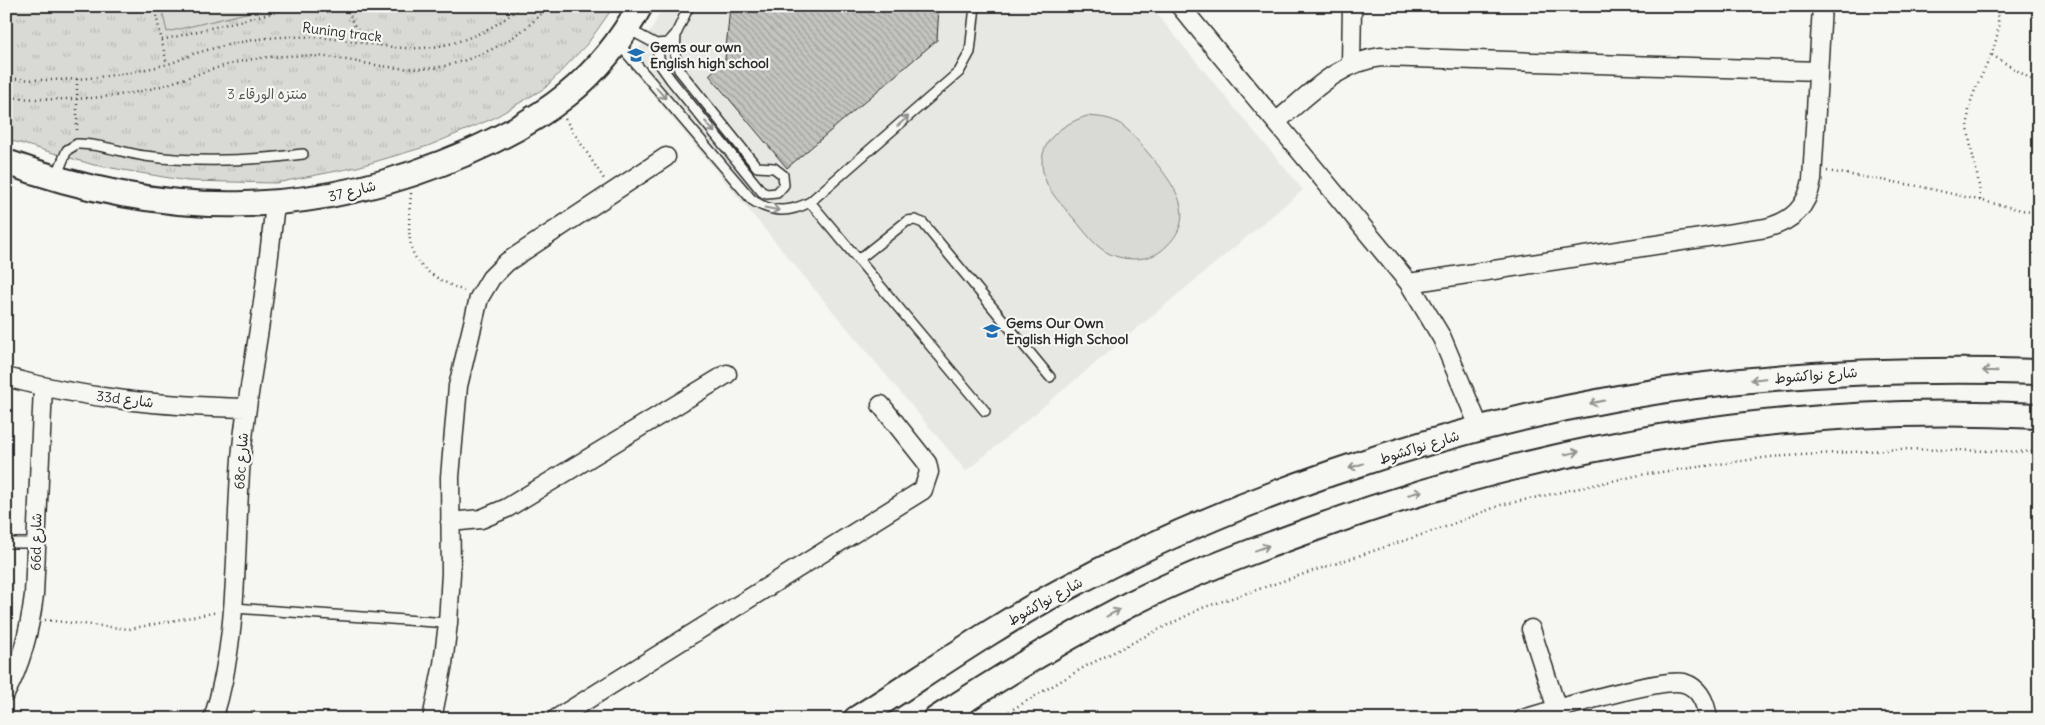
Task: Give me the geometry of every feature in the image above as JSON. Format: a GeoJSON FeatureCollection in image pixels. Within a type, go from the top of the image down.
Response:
{"type":"FeatureCollection","features":[{"type":"Feature","properties":{"kind":"street","name":"شارع 37"},"geometry":{"type":"LineString","coordinates":[[6,162],[55,180],[112,194],[166,201],[221,205],[275,204],[331,196],[368,188],[412,174],[487,144],[556,105],[600,66],[623,36],[640,6]]}},
{"type":"Feature","properties":{"kind":"street"},"geometry":{"type":"LineString","coordinates":[[1180,6],[1410,284],[1442,338],[1480,428]]}},
{"type":"Feature","properties":{"kind":"street"},"geometry":{"type":"LineString","coordinates":[[1351,64],[1352,6]]}},
{"type":"Feature","properties":{"kind":"street"},"geometry":{"type":"LineString","coordinates":[[1410,284],[1780,224],[1792,217],[1802,207],[1809,194],[1813,169],[1822,6]]}},
{"type":"Feature","properties":{"kind":"street"},"geometry":{"type":"LineString","coordinates":[[1277,121],[1339,70],[1351,64],[1381,57],[1818,71]]}},
{"type":"Feature","properties":{"kind":"street"},"geometry":{"type":"LineString","coordinates":[[432,719],[443,664],[448,623],[450,477],[454,413],[467,342],[479,298],[491,278],[507,262],[666,158]]}},
{"type":"Feature","properties":{"kind":"street","name":"68c شارع"},"geometry":{"type":"LineString","coordinates":[[214,719],[229,654],[235,608],[237,510],[245,408],[262,308],[275,204]]}},
{"type":"Feature","properties":{"kind":"street","name":"شارع نواكشوط"},"geometry":{"type":"LineString","coordinates":[[856,719],[964,648],[1058,592],[1119,561],[1229,513],[1304,484],[1480,428],[1619,397],[1762,379],[1907,370],[2039,372]]}},
{"type":"Feature","properties":{"kind":"street"},"geometry":{"type":"LineString","coordinates":[[450,522],[480,519],[507,508],[727,374]]}},
{"type":"Feature","properties":{"kind":"street","name":"33d شارع"},"geometry":{"type":"LineString","coordinates":[[6,376],[43,387],[144,403],[245,408]]}},
{"type":"Feature","properties":{"kind":"street","name":"66d شارع"},"geometry":{"type":"LineString","coordinates":[[6,692],[22,653],[31,618],[43,387]]}},
{"type":"Feature","properties":{"kind":"street"},"geometry":{"type":"LineString","coordinates":[[556,719],[923,490],[929,472],[927,463],[882,405]]}},
{"type":"Feature","properties":{"kind":"street"},"geometry":{"type":"LineString","coordinates":[[936,719],[1090,625],[1136,602],[1236,558],[1338,520],[1398,498],[1475,476],[1560,456],[1699,431],[1839,416],[1913,413],[2039,416]]}},
{"type":"Feature","properties":{"kind":"street"},"geometry":{"type":"LineString","coordinates":[[1531,629],[1558,709]]}},
{"type":"Feature","properties":{"kind":"street"},"geometry":{"type":"LineString","coordinates":[[1523,719],[1675,682],[1693,688],[1700,694],[1705,703],[1708,719]]}},
{"type":"Feature","properties":{"kind":"lane"},"geometry":{"type":"LineString","coordinates":[[623,36],[656,44],[668,43],[676,34],[689,6]]}},
{"type":"Feature","properties":{"kind":"lane"},"geometry":{"type":"LineString","coordinates":[[623,36],[752,200],[762,206],[780,210],[799,208],[810,202],[959,72],[970,52],[975,6]]}},
{"type":"Feature","properties":{"kind":"lane"},"geometry":{"type":"LineString","coordinates":[[656,44],[661,66],[671,80],[762,192],[777,193],[784,185],[784,180],[779,170],[757,167],[684,76],[675,55],[676,34]]}},
{"type":"Feature","properties":{"kind":"lane"},"geometry":{"type":"LineString","coordinates":[[55,180],[67,150],[77,144],[145,156],[208,160],[240,160],[303,154]]}},
{"type":"Feature","properties":{"kind":"lane"},"geometry":{"type":"LineString","coordinates":[[810,202],[985,411]]}},
{"type":"Feature","properties":{"kind":"lane"},"geometry":{"type":"LineString","coordinates":[[858,260],[907,221],[915,220],[923,223],[1050,377]]}},
{"type":"Feature","properties":{"kind":"lane"},"geometry":{"type":"LineString","coordinates":[[6,543],[36,543]]}},
{"type":"Feature","properties":{"kind":"lane"},"geometry":{"type":"LineString","coordinates":[[235,608],[448,623]]}},
{"type":"Feature","properties":{"kind":"lane"},"geometry":{"type":"LineString","coordinates":[[952,719],[1076,642],[1090,625]]}},
{"type":"Feature","properties":{"kind":"path"},"geometry":{"type":"LineString","coordinates":[[154,6],[167,64]]}},
{"type":"Feature","properties":{"kind":"path"},"geometry":{"type":"LineString","coordinates":[[162,40],[300,6]]}},
{"type":"Feature","properties":{"kind":"path"},"geometry":{"type":"LineString","coordinates":[[348,6],[352,22],[369,45]]}},
{"type":"Feature","properties":{"kind":"path"},"geometry":{"type":"LineString","coordinates":[[433,6],[437,11],[443,6]]}},
{"type":"Feature","properties":{"kind":"path","name":"Runing track"},"geometry":{"type":"LineString","coordinates":[[6,78],[77,79],[137,71],[167,64],[216,48],[266,38],[318,37],[369,45],[418,49],[443,46],[467,39],[489,29],[521,6]]}},
{"type":"Feature","properties":{"kind":"path"},"geometry":{"type":"LineString","coordinates":[[6,97],[78,98],[141,91],[220,66],[268,58],[316,56],[392,68],[419,69],[447,65],[474,58],[499,46],[522,31],[548,6]]}},
{"type":"Feature","properties":{"kind":"path"},"geometry":{"type":"LineString","coordinates":[[1980,200],[1979,178],[1969,143],[1968,122],[1973,95],[1992,55],[1998,23],[1993,6]]}},
{"type":"Feature","properties":{"kind":"path"},"geometry":{"type":"LineString","coordinates":[[1992,55],[2039,84]]}},
{"type":"Feature","properties":{"kind":"path"},"geometry":{"type":"LineString","coordinates":[[77,79],[77,144]]}},
{"type":"Feature","properties":{"kind":"path"},"geometry":{"type":"LineString","coordinates":[[556,105],[613,192]]}},
{"type":"Feature","properties":{"kind":"path"},"geometry":{"type":"LineString","coordinates":[[1813,169],[1883,179],[2039,214]]}},
{"type":"Feature","properties":{"kind":"path"},"geometry":{"type":"LineString","coordinates":[[412,174],[408,239],[412,254],[420,266],[431,276],[479,298]]}},
{"type":"Feature","properties":{"kind":"path"},"geometry":{"type":"LineString","coordinates":[[996,719],[1088,665],[1202,608],[1439,529],[1501,505],[1640,475],[1770,457],[1901,449],[2039,452]]}},
{"type":"Feature","properties":{"kind":"path"},"geometry":{"type":"LineString","coordinates":[[31,618],[129,629],[235,608]]}},
{"type":"Feature","properties":{"kind":"shaded area","name":"Gems Our Own English High School"},"geometry":{"type":"Polygon","coordinates":[[[663,6],[1150,6],[1303,190],[966,471],[628,65],[650,33],[663,6]]]}},
{"type":"Feature","properties":{"kind":"green space","name":"منتزه الورقاء 3"},"geometry":{"type":"Polygon","coordinates":[[[6,6],[614,6],[588,43],[545,88],[494,118],[428,146],[357,167],[276,183],[187,181],[94,165],[6,139],[6,6]]]}},
{"type":"Feature","properties":{"kind":"green space"},"geometry":{"type":"Polygon","coordinates":[[[161,6],[275,6],[167,32],[161,6]]]}},
{"type":"Feature","properties":{"kind":"green space"},"geometry":{"type":"Polygon","coordinates":[[[1087,116],[1110,119],[1126,128],[1158,166],[1175,190],[1182,214],[1180,226],[1173,239],[1161,251],[1150,257],[1122,258],[1105,251],[1095,244],[1056,198],[1047,184],[1042,160],[1044,149],[1049,140],[1065,126],[1087,116]]]}},
{"type":"Feature","properties":{"kind":"building"},"geometry":{"type":"Polygon","coordinates":[[[730,6],[939,6],[937,40],[787,168],[709,75],[725,60],[730,6]]]}},
{"type":"Feature","properties":{"kind":"place","name":"Gems our own English high school"},"geometry":{"type":"Point","coordinates":[636,55]}},
{"type":"Feature","properties":{"kind":"place","name":"Gems Our Own English High School"},"geometry":{"type":"Point","coordinates":[992,331]}}]}
